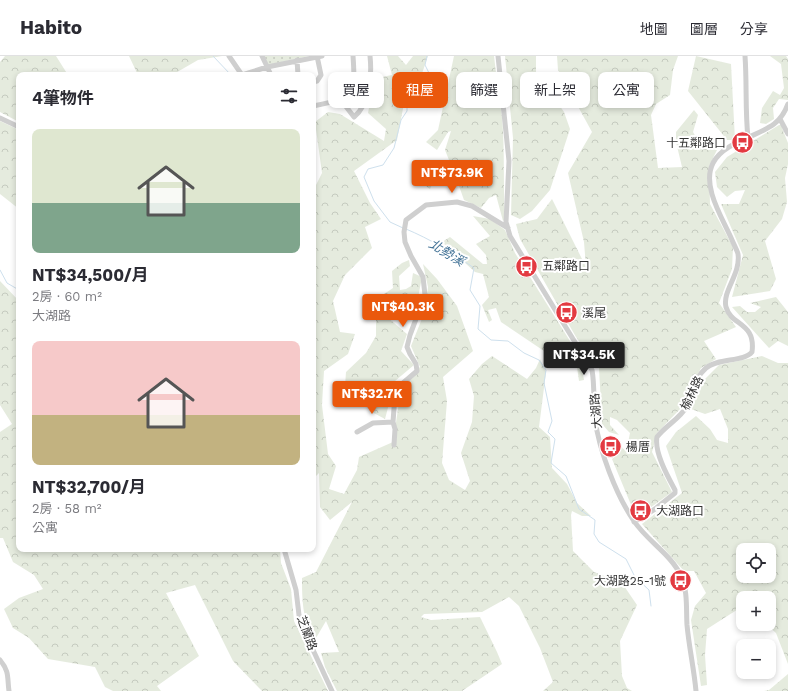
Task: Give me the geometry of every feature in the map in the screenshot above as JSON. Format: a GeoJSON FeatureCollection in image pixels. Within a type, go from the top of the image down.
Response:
{"type":"FeatureCollection","features":[{"type":"Feature","properties":{"kind":"street"},"geometry":{"type":"LineString","coordinates":[[229,56],[240,72]]}},
{"type":"Feature","properties":{"kind":"street"},"geometry":{"type":"LineString","coordinates":[[262,56],[270,72]]}},
{"type":"Feature","properties":{"kind":"street"},"geometry":{"type":"LineString","coordinates":[[251,72],[267,67],[319,56],[321,75],[316,81]]}},
{"type":"Feature","properties":{"kind":"street"},"geometry":{"type":"LineString","coordinates":[[353,56],[354,72]]}},
{"type":"Feature","properties":{"kind":"street"},"geometry":{"type":"LineString","coordinates":[[370,56],[370,72]]}},
{"type":"Feature","properties":{"kind":"street","name":"大湖路"},"geometry":{"type":"LineString","coordinates":[[498,56],[509,161],[506,222],[510,236],[592,370],[595,418],[599,437],[615,484],[625,507],[634,522],[674,564],[682,577],[686,598],[687,623],[696,691]]}},
{"type":"Feature","properties":{"kind":"street"},"geometry":{"type":"LineString","coordinates":[[745,56],[748,138]]}},
{"type":"Feature","properties":{"kind":"street"},"geometry":{"type":"LineString","coordinates":[[297,60],[298,72]]}},
{"type":"Feature","properties":{"kind":"street"},"geometry":{"type":"LineString","coordinates":[[316,105],[328,103]]}},
{"type":"Feature","properties":{"kind":"street","name":"榆林路"},"geometry":{"type":"LineString","coordinates":[[634,522],[655,509],[674,493],[675,490],[660,457],[656,440],[657,437],[679,418],[688,405],[694,384],[704,369],[713,364],[741,358],[752,352],[750,334],[745,326],[734,318],[727,310],[726,298],[735,277],[738,254],[712,196],[710,171],[716,158],[725,150],[766,129],[780,119],[788,104]]}},
{"type":"Feature","properties":{"kind":"street"},"geometry":{"type":"LineString","coordinates":[[347,108],[354,117],[361,108]]}},
{"type":"Feature","properties":{"kind":"street"},"geometry":{"type":"LineString","coordinates":[[0,118],[16,126]]}},
{"type":"Feature","properties":{"kind":"street"},"geometry":{"type":"LineString","coordinates":[[780,119],[788,134]]}},
{"type":"Feature","properties":{"kind":"street"},"geometry":{"type":"LineString","coordinates":[[394,445],[395,429],[393,422],[395,395],[398,389],[417,371],[416,364],[407,347],[425,295],[423,277],[405,242],[404,228],[406,220],[426,205],[458,202],[472,206],[508,228]]}},
{"type":"Feature","properties":{"kind":"street"},"geometry":{"type":"LineString","coordinates":[[357,432],[373,423],[393,422]]}},
{"type":"Feature","properties":{"kind":"street","name":"芝蘭路"},"geometry":{"type":"LineString","coordinates":[[285,552],[296,590],[302,626],[332,691]]}},
{"type":"Feature","properties":{"kind":"street"},"geometry":{"type":"LineString","coordinates":[[0,660],[6,668],[9,677],[9,691]]}},
{"type":"Feature","properties":{"kind":"green space"},"geometry":{"type":"Polygon","coordinates":[[[5,56],[56,56],[66,72],[16,72],[16,120],[0,112],[0,62],[5,56]]]}},
{"type":"Feature","properties":{"kind":"green space"},"geometry":{"type":"Polygon","coordinates":[[[129,56],[222,56],[198,60],[177,72],[137,72],[129,56]]]}},
{"type":"Feature","properties":{"kind":"green space"},"geometry":{"type":"Polygon","coordinates":[[[264,56],[309,56],[268,65],[264,56]]]}},
{"type":"Feature","properties":{"kind":"green space"},"geometry":{"type":"Polygon","coordinates":[[[387,56],[398,56],[406,65],[413,56],[428,56],[423,72],[392,72],[392,75],[387,56]]]}},
{"type":"Feature","properties":{"kind":"green space"},"geometry":{"type":"Polygon","coordinates":[[[454,56],[494,56],[496,72],[456,72],[456,108],[501,108],[503,130],[505,219],[503,221],[496,195],[489,198],[481,208],[464,200],[459,186],[447,179],[434,180],[430,189],[426,186],[449,160],[445,150],[451,131],[448,132],[437,150],[426,142],[438,130],[443,108],[448,108],[448,84],[454,56]]]}},
{"type":"Feature","properties":{"kind":"green space"},"geometry":{"type":"Polygon","coordinates":[[[505,56],[536,56],[536,72],[520,72],[520,108],[561,108],[570,129],[550,190],[532,211],[520,219],[511,215],[513,138],[510,108],[512,108],[512,72],[507,72],[505,56]]]}},
{"type":"Feature","properties":{"kind":"green space"},"geometry":{"type":"Polygon","coordinates":[[[557,56],[678,56],[673,70],[670,95],[656,104],[651,115],[658,168],[682,167],[676,142],[676,132],[694,110],[698,115],[693,132],[699,142],[717,146],[717,150],[709,166],[710,204],[733,247],[732,269],[719,303],[736,327],[704,341],[716,359],[701,368],[681,408],[657,433],[652,452],[672,492],[639,516],[634,512],[612,459],[618,454],[614,441],[616,437],[623,449],[627,448],[630,433],[617,420],[610,417],[610,425],[619,435],[609,432],[602,424],[599,368],[576,337],[520,239],[516,224],[537,219],[552,199],[586,267],[584,242],[568,173],[592,132],[579,108],[590,108],[590,72],[559,72],[557,56]]]}},
{"type":"Feature","properties":{"kind":"green space"},"geometry":{"type":"Polygon","coordinates":[[[696,56],[731,64],[735,140],[727,140],[688,91],[696,56]]]}},
{"type":"Feature","properties":{"kind":"green space"},"geometry":{"type":"Polygon","coordinates":[[[770,56],[786,56],[788,59],[788,100],[779,99],[773,108],[774,119],[766,124],[760,123],[762,108],[773,91],[780,95],[784,88],[781,64],[770,56]]]}},
{"type":"Feature","properties":{"kind":"green space"},"geometry":{"type":"Polygon","coordinates":[[[392,75],[392,108],[403,108],[397,140],[354,171],[370,203],[381,219],[365,227],[372,248],[345,275],[333,301],[340,332],[355,334],[348,354],[324,371],[322,405],[328,454],[336,466],[329,489],[344,494],[357,470],[359,457],[393,442],[402,383],[420,367],[411,346],[425,311],[428,287],[423,264],[437,279],[457,306],[473,351],[443,377],[447,401],[442,463],[449,480],[465,490],[470,481],[461,453],[472,422],[474,396],[469,379],[482,364],[492,356],[527,379],[536,368],[540,359],[546,372],[539,427],[550,437],[552,468],[567,484],[577,503],[591,516],[582,516],[572,511],[573,551],[594,572],[622,583],[637,605],[620,641],[622,676],[627,688],[632,691],[543,691],[553,682],[540,648],[519,606],[509,597],[482,612],[424,614],[421,617],[431,620],[480,617],[502,664],[462,691],[337,691],[325,667],[321,653],[339,652],[326,621],[316,638],[318,644],[314,643],[310,634],[304,611],[302,578],[316,572],[352,502],[330,520],[320,507],[319,473],[316,476],[316,185],[322,173],[316,121],[328,112],[340,114],[384,141],[386,129],[368,113],[369,108],[384,108],[384,77],[392,75]]]}},
{"type":"Feature","properties":{"kind":"green space"},"geometry":{"type":"Polygon","coordinates":[[[0,121],[16,129],[16,207],[0,194],[0,121]]]}},
{"type":"Feature","properties":{"kind":"green space"},"geometry":{"type":"Polygon","coordinates":[[[779,125],[782,125],[788,143],[788,164],[785,178],[787,202],[782,219],[765,241],[776,279],[770,291],[732,297],[743,255],[721,204],[739,204],[745,190],[735,191],[727,197],[717,187],[715,172],[727,157],[779,125]]]}},
{"type":"Feature","properties":{"kind":"green space"},"geometry":{"type":"Polygon","coordinates":[[[473,216],[490,219],[505,230],[515,253],[580,357],[584,380],[579,381],[577,367],[556,355],[552,361],[544,351],[501,322],[496,308],[488,310],[492,320],[489,322],[482,305],[489,297],[483,274],[475,272],[442,242],[450,237],[483,264],[487,264],[486,255],[476,244],[490,236],[473,216]]]}},
{"type":"Feature","properties":{"kind":"green space"},"geometry":{"type":"Polygon","coordinates":[[[409,260],[410,266],[399,276],[400,290],[411,286],[413,273],[422,277],[417,303],[409,316],[394,304],[389,304],[387,317],[407,334],[401,351],[414,365],[395,381],[385,419],[370,411],[366,391],[354,392],[345,386],[346,372],[366,353],[376,336],[376,317],[384,294],[393,288],[392,271],[402,263],[409,260]]]}},
{"type":"Feature","properties":{"kind":"green space"},"geometry":{"type":"Polygon","coordinates":[[[0,281],[16,298],[16,552],[280,552],[281,563],[291,589],[294,621],[328,691],[262,691],[233,661],[195,585],[166,593],[199,656],[157,686],[161,691],[113,691],[105,687],[95,667],[48,659],[29,638],[13,628],[4,609],[19,598],[43,589],[34,575],[13,562],[3,538],[0,538],[0,432],[12,424],[0,405],[0,281]]]}},
{"type":"Feature","properties":{"kind":"green space"},"geometry":{"type":"Polygon","coordinates":[[[776,297],[788,312],[788,346],[778,341],[769,348],[732,307],[740,306],[747,312],[755,312],[761,307],[750,303],[776,297]]]}},
{"type":"Feature","properties":{"kind":"green space"},"geometry":{"type":"Polygon","coordinates":[[[762,356],[778,363],[788,363],[788,664],[776,633],[774,631],[776,631],[776,591],[736,591],[736,610],[707,629],[705,655],[707,685],[701,686],[691,620],[695,606],[706,593],[694,571],[684,571],[642,524],[682,493],[666,446],[676,432],[696,416],[710,429],[717,440],[728,443],[728,429],[720,409],[705,414],[691,409],[703,381],[719,365],[762,356]]]}},
{"type":"Feature","properties":{"kind":"green space"},"geometry":{"type":"Polygon","coordinates":[[[788,674],[788,691],[764,691],[769,690],[788,674]]]}},
{"type":"Feature","properties":{"kind":"waterway"},"geometry":{"type":"LineString","coordinates":[[213,56],[228,72]]}},
{"type":"Feature","properties":{"kind":"waterway","name":"北勢溪"},"geometry":{"type":"LineString","coordinates":[[403,228],[390,222],[374,201],[364,177],[368,169],[383,165],[394,148],[401,120],[407,111],[407,96],[419,91],[430,75],[425,65],[427,56]]}},
{"type":"Feature","properties":{"kind":"waterway","name":"北勢溪"},"geometry":{"type":"LineString","coordinates":[[406,229],[424,237],[474,268],[470,290],[480,306],[478,329],[491,340],[508,341],[524,353],[539,360],[546,370],[544,383],[552,421],[548,432],[555,439],[551,463],[566,476],[579,509],[595,520],[594,534],[599,542],[626,559],[635,577],[649,590],[651,606]]}},
{"type":"Feature","properties":{"kind":"waterway"},"geometry":{"type":"LineString","coordinates":[[0,270],[7,283],[16,288]]}},
{"type":"Feature","properties":{"kind":"place","name":"十五鄰路口"},"geometry":{"type":"Point","coordinates":[742,143]}},
{"type":"Feature","properties":{"kind":"place","name":"五鄰路口"},"geometry":{"type":"Point","coordinates":[526,266]}},
{"type":"Feature","properties":{"kind":"place","name":"溪尾"},"geometry":{"type":"Point","coordinates":[566,313]}},
{"type":"Feature","properties":{"kind":"place","name":"楊厝"},"geometry":{"type":"Point","coordinates":[610,447]}},
{"type":"Feature","properties":{"kind":"place","name":"大湖路口"},"geometry":{"type":"Point","coordinates":[641,511]}},
{"type":"Feature","properties":{"kind":"place","name":"大湖路25-1號"},"geometry":{"type":"Point","coordinates":[681,581]}}]}
